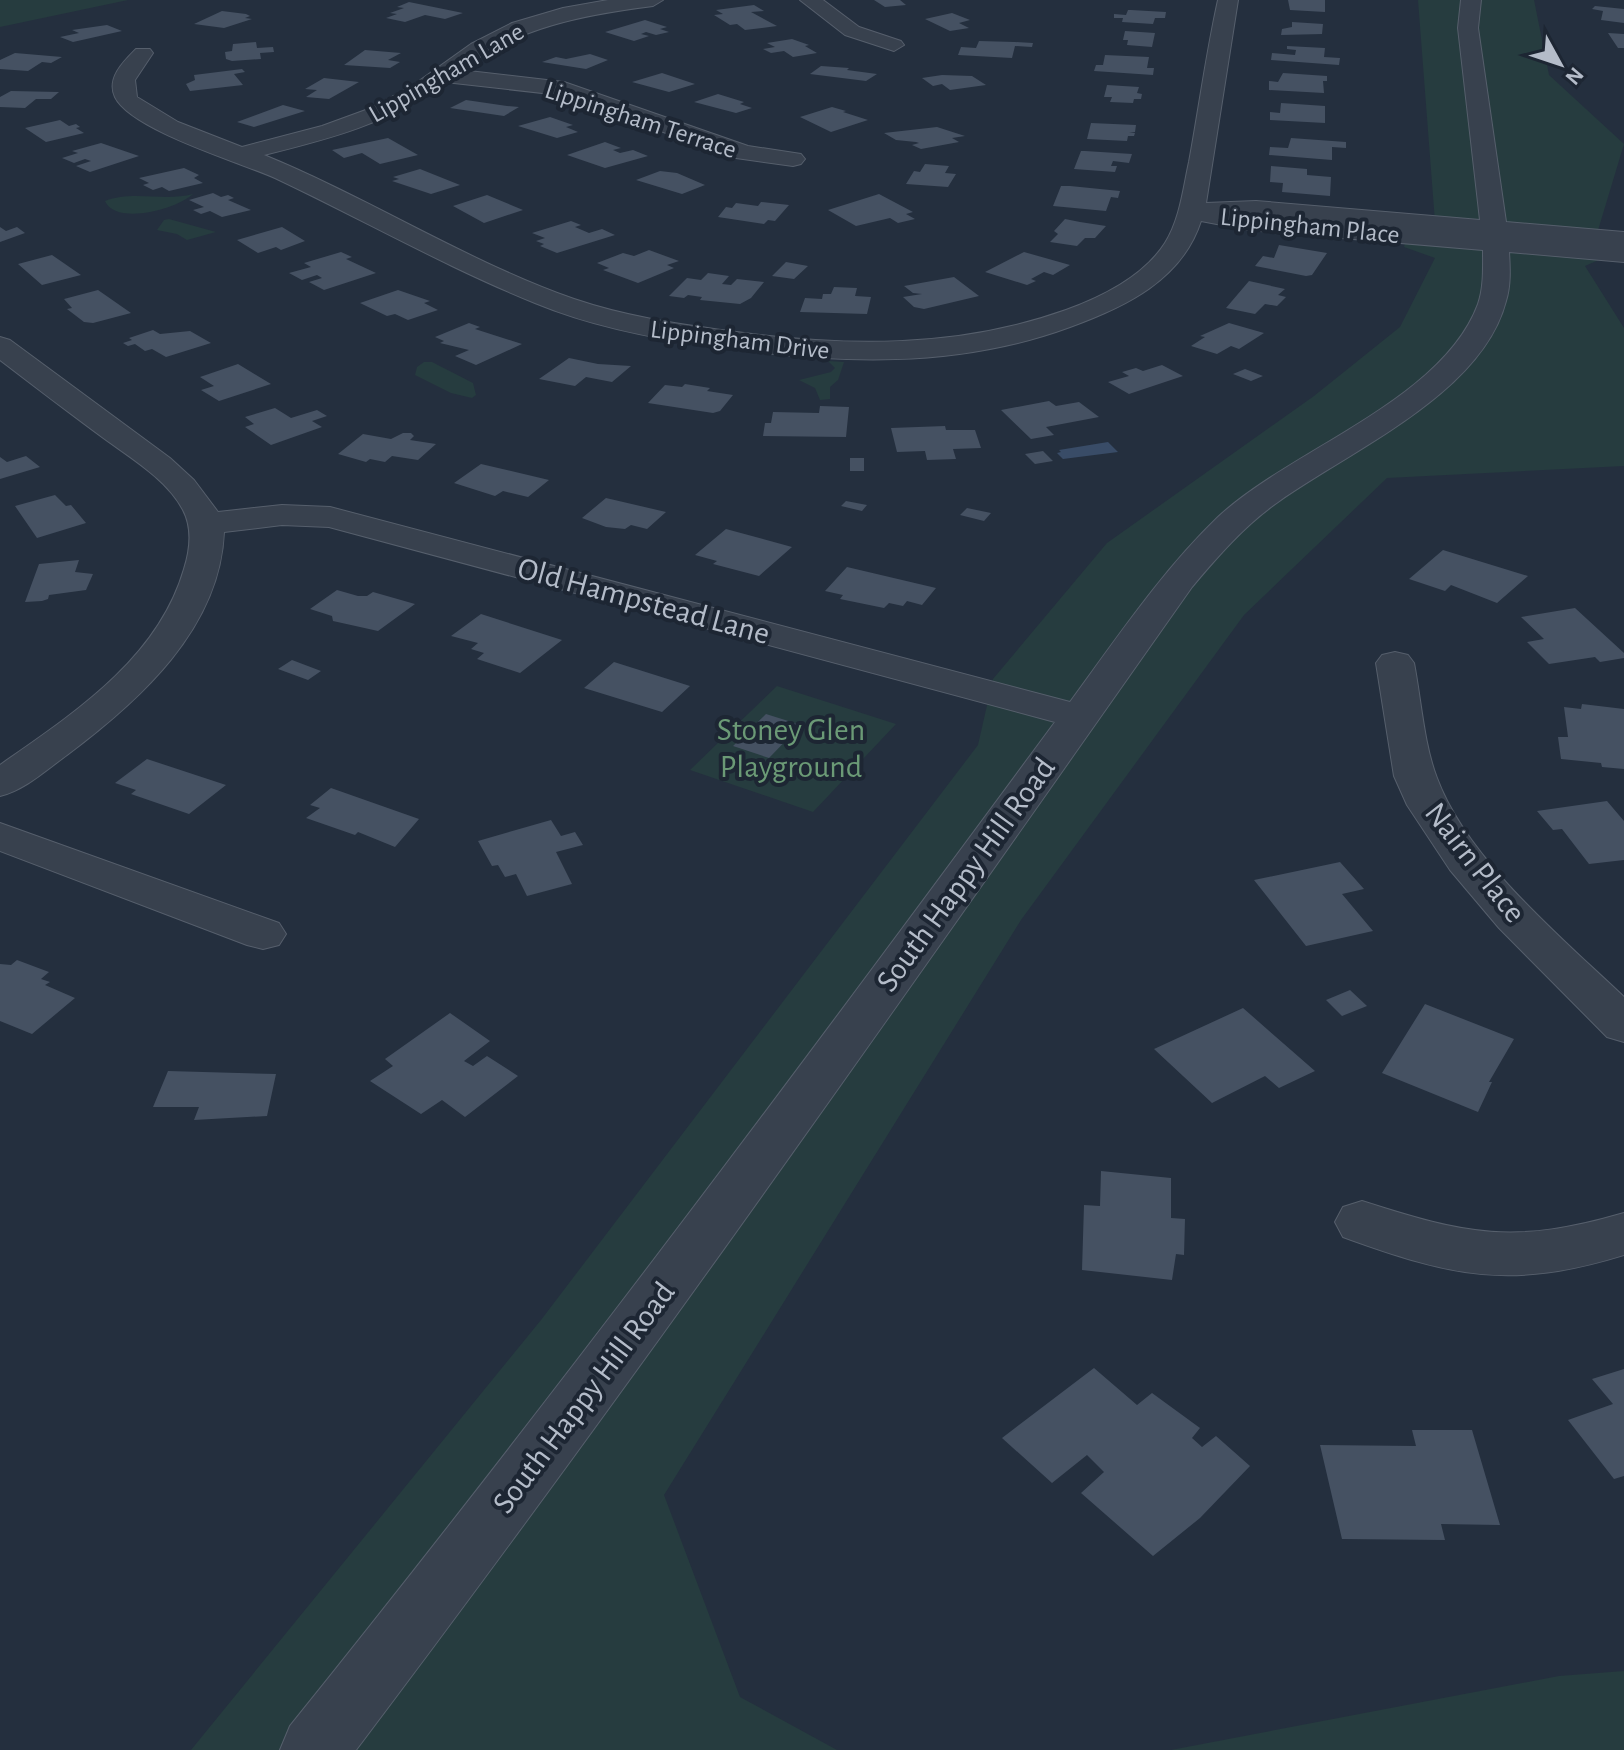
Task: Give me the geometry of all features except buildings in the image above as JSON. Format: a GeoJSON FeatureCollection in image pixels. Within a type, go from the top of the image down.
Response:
{"type":"FeatureCollection","features":[{"type":"Feature","properties":{"kind":"street","name":"Lippingham Lane"},"geometry":{"type":"LineString","coordinates":[[242,154],[379,114],[400,103],[476,49],[520,27],[569,13],[653,0]]}},
{"type":"Feature","properties":{"kind":"street"},"geometry":{"type":"LineString","coordinates":[[810,0],[852,31],[894,45]]}},
{"type":"Feature","properties":{"kind":"street","name":"Lippingham Drive"},"geometry":{"type":"LineString","coordinates":[[143,53],[127,71],[123,82],[124,94],[130,103],[159,122],[242,154],[462,260],[577,310],[650,329],[797,349],[894,352],[982,343],[1068,320],[1122,295],[1156,270],[1174,250],[1185,230],[1228,0]]}},
{"type":"Feature","properties":{"kind":"street","name":"South Happy Hill Road"},"geometry":{"type":"LineString","coordinates":[[314,1750],[441,1587],[755,1167],[1179,579],[1216,539],[1265,496],[1372,427],[1460,357],[1478,334],[1492,304],[1496,274],[1495,234],[1468,28],[1471,0]]}},
{"type":"Feature","properties":{"kind":"street","name":"Lippingham Terrace"},"geometry":{"type":"LineString","coordinates":[[441,75],[564,89],[736,150],[793,159]]}},
{"type":"Feature","properties":{"kind":"street","name":"Lippingham Place"},"geometry":{"type":"LineString","coordinates":[[1190,211],[1256,209],[1495,234]]}},
{"type":"Feature","properties":{"kind":"street"},"geometry":{"type":"LineString","coordinates":[[1495,234],[1624,240]]}},
{"type":"Feature","properties":{"kind":"street"},"geometry":{"type":"LineString","coordinates":[[1495,234],[1624,254]]}},
{"type":"Feature","properties":{"kind":"street"},"geometry":{"type":"LineString","coordinates":[[0,346],[155,462],[191,498],[207,524],[203,570],[184,611],[154,655],[132,682],[73,732],[0,784]]}},
{"type":"Feature","properties":{"kind":"street","name":"Old Hampstead Lane"},"geometry":{"type":"LineString","coordinates":[[207,524],[282,515],[330,517],[1078,716]]}},
{"type":"Feature","properties":{"kind":"street","name":"Nairn Place"},"geometry":{"type":"LineString","coordinates":[[1395,663],[1415,776],[1428,805],[1465,860],[1515,918],[1624,1025]]}},
{"type":"Feature","properties":{"kind":"street"},"geometry":{"type":"LineString","coordinates":[[0,836],[263,934]]}},
{"type":"Feature","properties":{"kind":"street"},"geometry":{"type":"LineString","coordinates":[[1362,1222],[1415,1243],[1486,1256],[1528,1257],[1579,1249],[1624,1234]]}},
{"type":"Feature","properties":{"kind":"green space"},"geometry":{"type":"Polygon","coordinates":[[[0,0],[128,0],[0,27],[0,0]]]}},
{"type":"Feature","properties":{"kind":"green space"},"geometry":{"type":"Polygon","coordinates":[[[1418,0],[1534,0],[1549,75],[1624,144],[1596,237],[1435,222],[1418,0]]]}},
{"type":"Feature","properties":{"kind":"green space"},"geometry":{"type":"Polygon","coordinates":[[[193,194],[174,205],[133,214],[121,213],[105,201],[126,196],[193,194]]]}},
{"type":"Feature","properties":{"kind":"green space"},"geometry":{"type":"Polygon","coordinates":[[[164,220],[216,232],[187,240],[177,234],[157,230],[164,220]]]}},
{"type":"Feature","properties":{"kind":"green space"},"geometry":{"type":"Polygon","coordinates":[[[1405,243],[1601,259],[1585,266],[1624,328],[1624,466],[1387,478],[1244,615],[1021,920],[664,1495],[740,1697],[837,1750],[191,1750],[541,1320],[978,745],[993,679],[1107,543],[1314,396],[1400,327],[1435,258],[1404,247],[1405,243]]]}},
{"type":"Feature","properties":{"kind":"green space"},"geometry":{"type":"Polygon","coordinates":[[[828,361],[844,362],[838,380],[830,387],[830,399],[820,400],[815,388],[799,380],[831,372],[835,368],[828,361]]]}},
{"type":"Feature","properties":{"kind":"green space"},"geometry":{"type":"Polygon","coordinates":[[[424,362],[432,362],[473,383],[476,395],[472,398],[451,393],[415,375],[417,367],[424,362]]]}},
{"type":"Feature","properties":{"kind":"green space","name":"Stoney Glen Playground"},"geometry":{"type":"Polygon","coordinates":[[[777,686],[896,724],[813,812],[690,770],[777,686]]]}},
{"type":"Feature","properties":{"kind":"green space"},"geometry":{"type":"Polygon","coordinates":[[[1624,1671],[1624,1750],[1171,1750],[1559,1676],[1624,1671]]]}},
{"type":"Feature","properties":{"kind":"water"},"geometry":{"type":"Polygon","coordinates":[[[1108,442],[1118,452],[1063,459],[1057,453],[1061,452],[1059,450],[1108,442]]]}}]}
